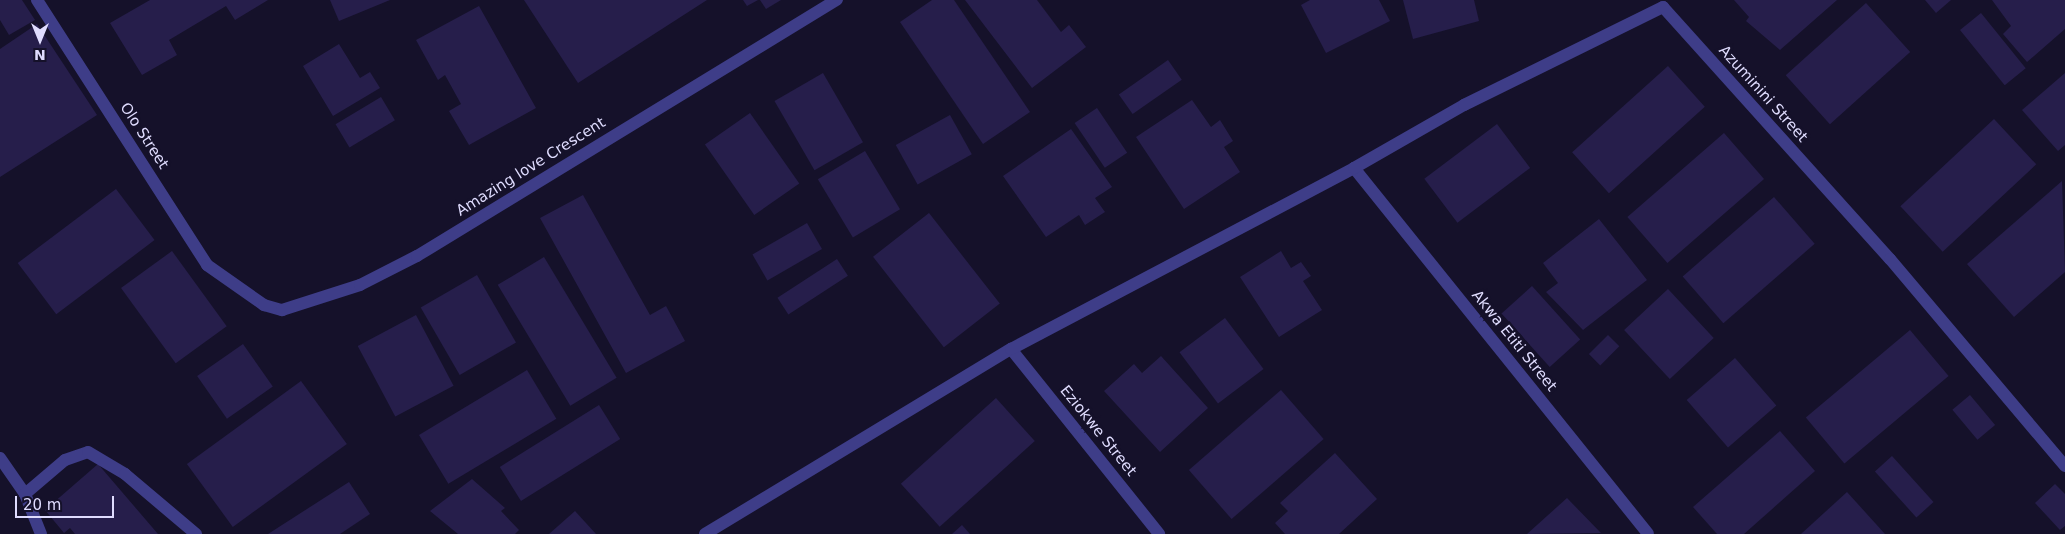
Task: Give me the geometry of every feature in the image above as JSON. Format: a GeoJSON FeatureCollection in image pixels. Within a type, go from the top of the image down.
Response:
{"type":"FeatureCollection","features":[{"type":"Feature","properties":{"kind":"street","name":"Olo Street"},"geometry":{"type":"LineString","coordinates":[[38,0],[206,266],[231,282]]}},
{"type":"Feature","properties":{"kind":"street","name":"Amazing love Crescent"},"geometry":{"type":"LineString","coordinates":[[231,282],[264,305],[282,310],[360,285],[542,182],[595,145],[837,0]]}},
{"type":"Feature","properties":{"kind":"street","name":"Azuminini Street"},"geometry":{"type":"LineString","coordinates":[[705,534],[1011,349],[1354,168],[1464,105],[1666,3],[1890,259],[2065,466]]}},
{"type":"Feature","properties":{"kind":"street","name":"Akwa Etiti Street"},"geometry":{"type":"LineString","coordinates":[[1354,168],[1648,534]]}},
{"type":"Feature","properties":{"kind":"street","name":"Eziokwe Street"},"geometry":{"type":"LineString","coordinates":[[1011,349],[1159,534]]}},
{"type":"Feature","properties":{"kind":"street"},"geometry":{"type":"LineString","coordinates":[[25,494],[65,460],[88,452],[133,480],[196,534]]}},
{"type":"Feature","properties":{"kind":"street"},"geometry":{"type":"LineString","coordinates":[[0,458],[25,494],[41,534]]}},
{"type":"Feature","properties":{"kind":"building"},"geometry":{"type":"Polygon","coordinates":[[[0,0],[22,0],[35,20],[9,35],[0,20],[0,0]]]}},
{"type":"Feature","properties":{"kind":"building"},"geometry":{"type":"Polygon","coordinates":[[[150,0],[268,0],[235,20],[226,6],[169,40],[177,55],[142,75],[110,23],[150,0]]]}},
{"type":"Feature","properties":{"kind":"building"},"geometry":{"type":"Polygon","coordinates":[[[330,0],[390,0],[339,21],[330,0]]]}},
{"type":"Feature","properties":{"kind":"building"},"geometry":{"type":"Polygon","coordinates":[[[524,0],[707,0],[578,83],[524,0]]]}},
{"type":"Feature","properties":{"kind":"building"},"geometry":{"type":"Polygon","coordinates":[[[743,0],[758,0],[747,6],[743,0]]]}},
{"type":"Feature","properties":{"kind":"building"},"geometry":{"type":"Polygon","coordinates":[[[760,0],[781,0],[766,9],[760,0]]]}},
{"type":"Feature","properties":{"kind":"building"},"geometry":{"type":"Polygon","coordinates":[[[932,0],[954,0],[1030,112],[983,144],[900,22],[932,0]]]}},
{"type":"Feature","properties":{"kind":"building"},"geometry":{"type":"Polygon","coordinates":[[[965,0],[1037,0],[1061,32],[1069,25],[1086,47],[1032,88],[965,0]]]}},
{"type":"Feature","properties":{"kind":"building"},"geometry":{"type":"Polygon","coordinates":[[[1310,0],[1379,0],[1390,21],[1326,53],[1301,5],[1310,0]]]}},
{"type":"Feature","properties":{"kind":"building"},"geometry":{"type":"Polygon","coordinates":[[[1403,0],[1474,0],[1479,21],[1413,39],[1403,0]]]}},
{"type":"Feature","properties":{"kind":"building"},"geometry":{"type":"Polygon","coordinates":[[[1734,0],[1837,0],[1780,50],[1746,21],[1749,17],[1734,0]]]}},
{"type":"Feature","properties":{"kind":"building"},"geometry":{"type":"Polygon","coordinates":[[[1925,0],[1951,0],[1936,13],[1925,0]]]}},
{"type":"Feature","properties":{"kind":"building"},"geometry":{"type":"Polygon","coordinates":[[[1992,0],[2065,0],[2065,29],[2027,62],[2003,34],[2011,26],[1992,0]]]}},
{"type":"Feature","properties":{"kind":"building"},"geometry":{"type":"Polygon","coordinates":[[[1866,3],[1910,52],[1830,124],[1786,75],[1866,3]]]}},
{"type":"Feature","properties":{"kind":"building"},"geometry":{"type":"Polygon","coordinates":[[[479,6],[536,108],[469,145],[449,111],[461,104],[445,75],[438,80],[416,40],[479,6]]]}},
{"type":"Feature","properties":{"kind":"building"},"geometry":{"type":"Polygon","coordinates":[[[1981,13],[2026,68],[2005,85],[1960,30],[1981,13]]]}},
{"type":"Feature","properties":{"kind":"building"},"geometry":{"type":"Polygon","coordinates":[[[37,24],[97,115],[0,177],[0,49],[37,24]]]}},
{"type":"Feature","properties":{"kind":"building"},"geometry":{"type":"Polygon","coordinates":[[[339,44],[360,78],[370,72],[380,88],[333,116],[303,66],[339,44]]]}},
{"type":"Feature","properties":{"kind":"building"},"geometry":{"type":"Polygon","coordinates":[[[1168,60],[1182,80],[1133,114],[1119,94],[1168,60]]]}},
{"type":"Feature","properties":{"kind":"building"},"geometry":{"type":"Polygon","coordinates":[[[1668,66],[1705,107],[1609,193],[1572,152],[1668,66]]]}},
{"type":"Feature","properties":{"kind":"building"},"geometry":{"type":"Polygon","coordinates":[[[823,73],[863,142],[815,170],[775,101],[823,73]]]}},
{"type":"Feature","properties":{"kind":"building"},"geometry":{"type":"Polygon","coordinates":[[[2065,73],[2065,145],[2058,151],[2022,110],[2065,73]]]}},
{"type":"Feature","properties":{"kind":"building"},"geometry":{"type":"Polygon","coordinates":[[[381,97],[395,120],[349,147],[336,124],[381,97]]]}},
{"type":"Feature","properties":{"kind":"building"},"geometry":{"type":"Polygon","coordinates":[[[1192,100],[1211,127],[1220,120],[1233,141],[1224,147],[1240,172],[1184,209],[1136,137],[1192,100]]]}},
{"type":"Feature","properties":{"kind":"building"},"geometry":{"type":"Polygon","coordinates":[[[1097,108],[1127,153],[1105,168],[1075,123],[1097,108]]]}},
{"type":"Feature","properties":{"kind":"building"},"geometry":{"type":"Polygon","coordinates":[[[750,113],[799,183],[754,215],[705,145],[750,113]]]}},
{"type":"Feature","properties":{"kind":"building"},"geometry":{"type":"Polygon","coordinates":[[[950,115],[972,154],[918,184],[896,145],[950,115]]]}},
{"type":"Feature","properties":{"kind":"building"},"geometry":{"type":"Polygon","coordinates":[[[1994,119],[2036,164],[1943,252],[1900,206],[1994,119]]]}},
{"type":"Feature","properties":{"kind":"building"},"geometry":{"type":"Polygon","coordinates":[[[1497,124],[1530,168],[1457,223],[1424,179],[1497,124]]]}},
{"type":"Feature","properties":{"kind":"building"},"geometry":{"type":"Polygon","coordinates":[[[1071,129],[1112,187],[1095,198],[1105,212],[1085,225],[1079,215],[1046,237],[1003,176],[1071,129]]]}},
{"type":"Feature","properties":{"kind":"building"},"geometry":{"type":"Polygon","coordinates":[[[1724,133],[1764,179],[1667,263],[1627,217],[1724,133]]]}},
{"type":"Feature","properties":{"kind":"building"},"geometry":{"type":"Polygon","coordinates":[[[865,151],[900,209],[853,238],[818,179],[865,151]]]}},
{"type":"Feature","properties":{"kind":"building"},"geometry":{"type":"Polygon","coordinates":[[[2062,181],[2065,272],[2014,317],[1967,264],[2062,181]]]}},
{"type":"Feature","properties":{"kind":"building"},"geometry":{"type":"Polygon","coordinates":[[[116,189],[155,240],[56,314],[18,263],[116,189]]]}},
{"type":"Feature","properties":{"kind":"building"},"geometry":{"type":"Polygon","coordinates":[[[583,195],[650,315],[666,306],[685,341],[626,373],[540,218],[583,195]]]}},
{"type":"Feature","properties":{"kind":"building"},"geometry":{"type":"Polygon","coordinates":[[[1774,197],[1815,244],[1723,323],[1683,276],[1774,197]]]}},
{"type":"Feature","properties":{"kind":"building"},"geometry":{"type":"Polygon","coordinates":[[[929,213],[1000,304],[944,347],[873,257],[929,213]]]}},
{"type":"Feature","properties":{"kind":"building"},"geometry":{"type":"Polygon","coordinates":[[[1599,219],[1647,280],[1583,330],[1546,292],[1558,283],[1543,263],[1599,219]]]}},
{"type":"Feature","properties":{"kind":"building"},"geometry":{"type":"Polygon","coordinates":[[[807,223],[822,249],[767,280],[752,254],[807,223]]]}},
{"type":"Feature","properties":{"kind":"building"},"geometry":{"type":"Polygon","coordinates":[[[172,251],[227,326],[176,363],[121,288],[172,251]]]}},
{"type":"Feature","properties":{"kind":"building"},"geometry":{"type":"Polygon","coordinates":[[[1281,251],[1291,268],[1301,262],[1311,276],[1303,281],[1322,310],[1279,337],[1240,277],[1281,251]]]}},
{"type":"Feature","properties":{"kind":"building"},"geometry":{"type":"Polygon","coordinates":[[[544,257],[617,378],[570,406],[498,285],[544,257]]]}},
{"type":"Feature","properties":{"kind":"building"},"geometry":{"type":"Polygon","coordinates":[[[837,259],[848,276],[788,314],[777,298],[837,259]]]}},
{"type":"Feature","properties":{"kind":"building"},"geometry":{"type":"Polygon","coordinates":[[[477,275],[516,343],[460,375],[421,308],[477,275]]]}},
{"type":"Feature","properties":{"kind":"building"},"geometry":{"type":"Polygon","coordinates":[[[1532,286],[1580,340],[1550,367],[1502,313],[1532,286]]]}},
{"type":"Feature","properties":{"kind":"building"},"geometry":{"type":"Polygon","coordinates":[[[1668,289],[1714,338],[1670,379],[1624,330],[1668,289]]]}},
{"type":"Feature","properties":{"kind":"building"},"geometry":{"type":"Polygon","coordinates":[[[416,315],[454,386],[395,417],[358,346],[416,315]]]}},
{"type":"Feature","properties":{"kind":"building"},"geometry":{"type":"Polygon","coordinates":[[[1225,318],[1264,369],[1218,403],[1179,352],[1225,318]]]}},
{"type":"Feature","properties":{"kind":"building"},"geometry":{"type":"Polygon","coordinates":[[[1910,330],[1949,376],[1844,463],[1806,417],[1910,330]]]}},
{"type":"Feature","properties":{"kind":"building"},"geometry":{"type":"Polygon","coordinates":[[[1608,335],[1619,346],[1600,365],[1589,354],[1608,335]]]}},
{"type":"Feature","properties":{"kind":"building"},"geometry":{"type":"Polygon","coordinates":[[[243,344],[273,387],[227,419],[197,376],[243,344]]]}},
{"type":"Feature","properties":{"kind":"building"},"geometry":{"type":"Polygon","coordinates":[[[1161,356],[1208,408],[1160,452],[1104,391],[1134,364],[1142,373],[1161,356]]]}},
{"type":"Feature","properties":{"kind":"building"},"geometry":{"type":"Polygon","coordinates":[[[1735,358],[1776,406],[1728,448],[1687,400],[1735,358]]]}},
{"type":"Feature","properties":{"kind":"building"},"geometry":{"type":"Polygon","coordinates":[[[527,370],[556,419],[448,484],[419,435],[527,370]]]}},
{"type":"Feature","properties":{"kind":"building"},"geometry":{"type":"Polygon","coordinates":[[[301,381],[347,444],[233,527],[187,464],[301,381]]]}},
{"type":"Feature","properties":{"kind":"building"},"geometry":{"type":"Polygon","coordinates":[[[1281,390],[1324,439],[1232,519],[1189,470],[1281,390]]]}},
{"type":"Feature","properties":{"kind":"building"},"geometry":{"type":"Polygon","coordinates":[[[1970,395],[1995,425],[1977,440],[1952,410],[1970,395]]]}},
{"type":"Feature","properties":{"kind":"building"},"geometry":{"type":"Polygon","coordinates":[[[996,398],[1035,441],[940,527],[901,484],[996,398]]]}},
{"type":"Feature","properties":{"kind":"building"},"geometry":{"type":"Polygon","coordinates":[[[599,405],[620,439],[521,501],[500,467],[599,405]]]}},
{"type":"Feature","properties":{"kind":"building"},"geometry":{"type":"Polygon","coordinates":[[[1780,431],[1815,471],[1744,534],[1717,534],[1693,507],[1780,431]]]}},
{"type":"Feature","properties":{"kind":"building"},"geometry":{"type":"Polygon","coordinates":[[[1335,453],[1377,499],[1339,534],[1285,534],[1275,523],[1288,511],[1280,503],[1335,453]]]}},
{"type":"Feature","properties":{"kind":"building"},"geometry":{"type":"Polygon","coordinates":[[[1892,456],[1933,502],[1916,517],[1875,471],[1892,456]]]}},
{"type":"Feature","properties":{"kind":"building"},"geometry":{"type":"Polygon","coordinates":[[[98,464],[158,534],[75,534],[70,528],[64,533],[45,510],[98,464]]]}},
{"type":"Feature","properties":{"kind":"building"},"geometry":{"type":"Polygon","coordinates":[[[472,479],[505,508],[501,511],[519,530],[515,534],[458,534],[430,511],[472,479]]]}},
{"type":"Feature","properties":{"kind":"building"},"geometry":{"type":"Polygon","coordinates":[[[349,482],[370,514],[340,534],[268,534],[349,482]]]}},
{"type":"Feature","properties":{"kind":"building"},"geometry":{"type":"Polygon","coordinates":[[[2055,484],[2065,494],[2065,526],[2060,530],[2035,503],[2055,484]]]}},
{"type":"Feature","properties":{"kind":"building"},"geometry":{"type":"Polygon","coordinates":[[[1847,492],[1885,534],[1801,534],[1847,492]]]}},
{"type":"Feature","properties":{"kind":"building"},"geometry":{"type":"Polygon","coordinates":[[[1567,498],[1601,533],[1527,534],[1567,498]]]}},
{"type":"Feature","properties":{"kind":"building"},"geometry":{"type":"Polygon","coordinates":[[[575,511],[596,534],[549,534],[575,511]]]}},
{"type":"Feature","properties":{"kind":"building"},"geometry":{"type":"Polygon","coordinates":[[[962,525],[970,534],[952,534],[962,525]]]}}]}
